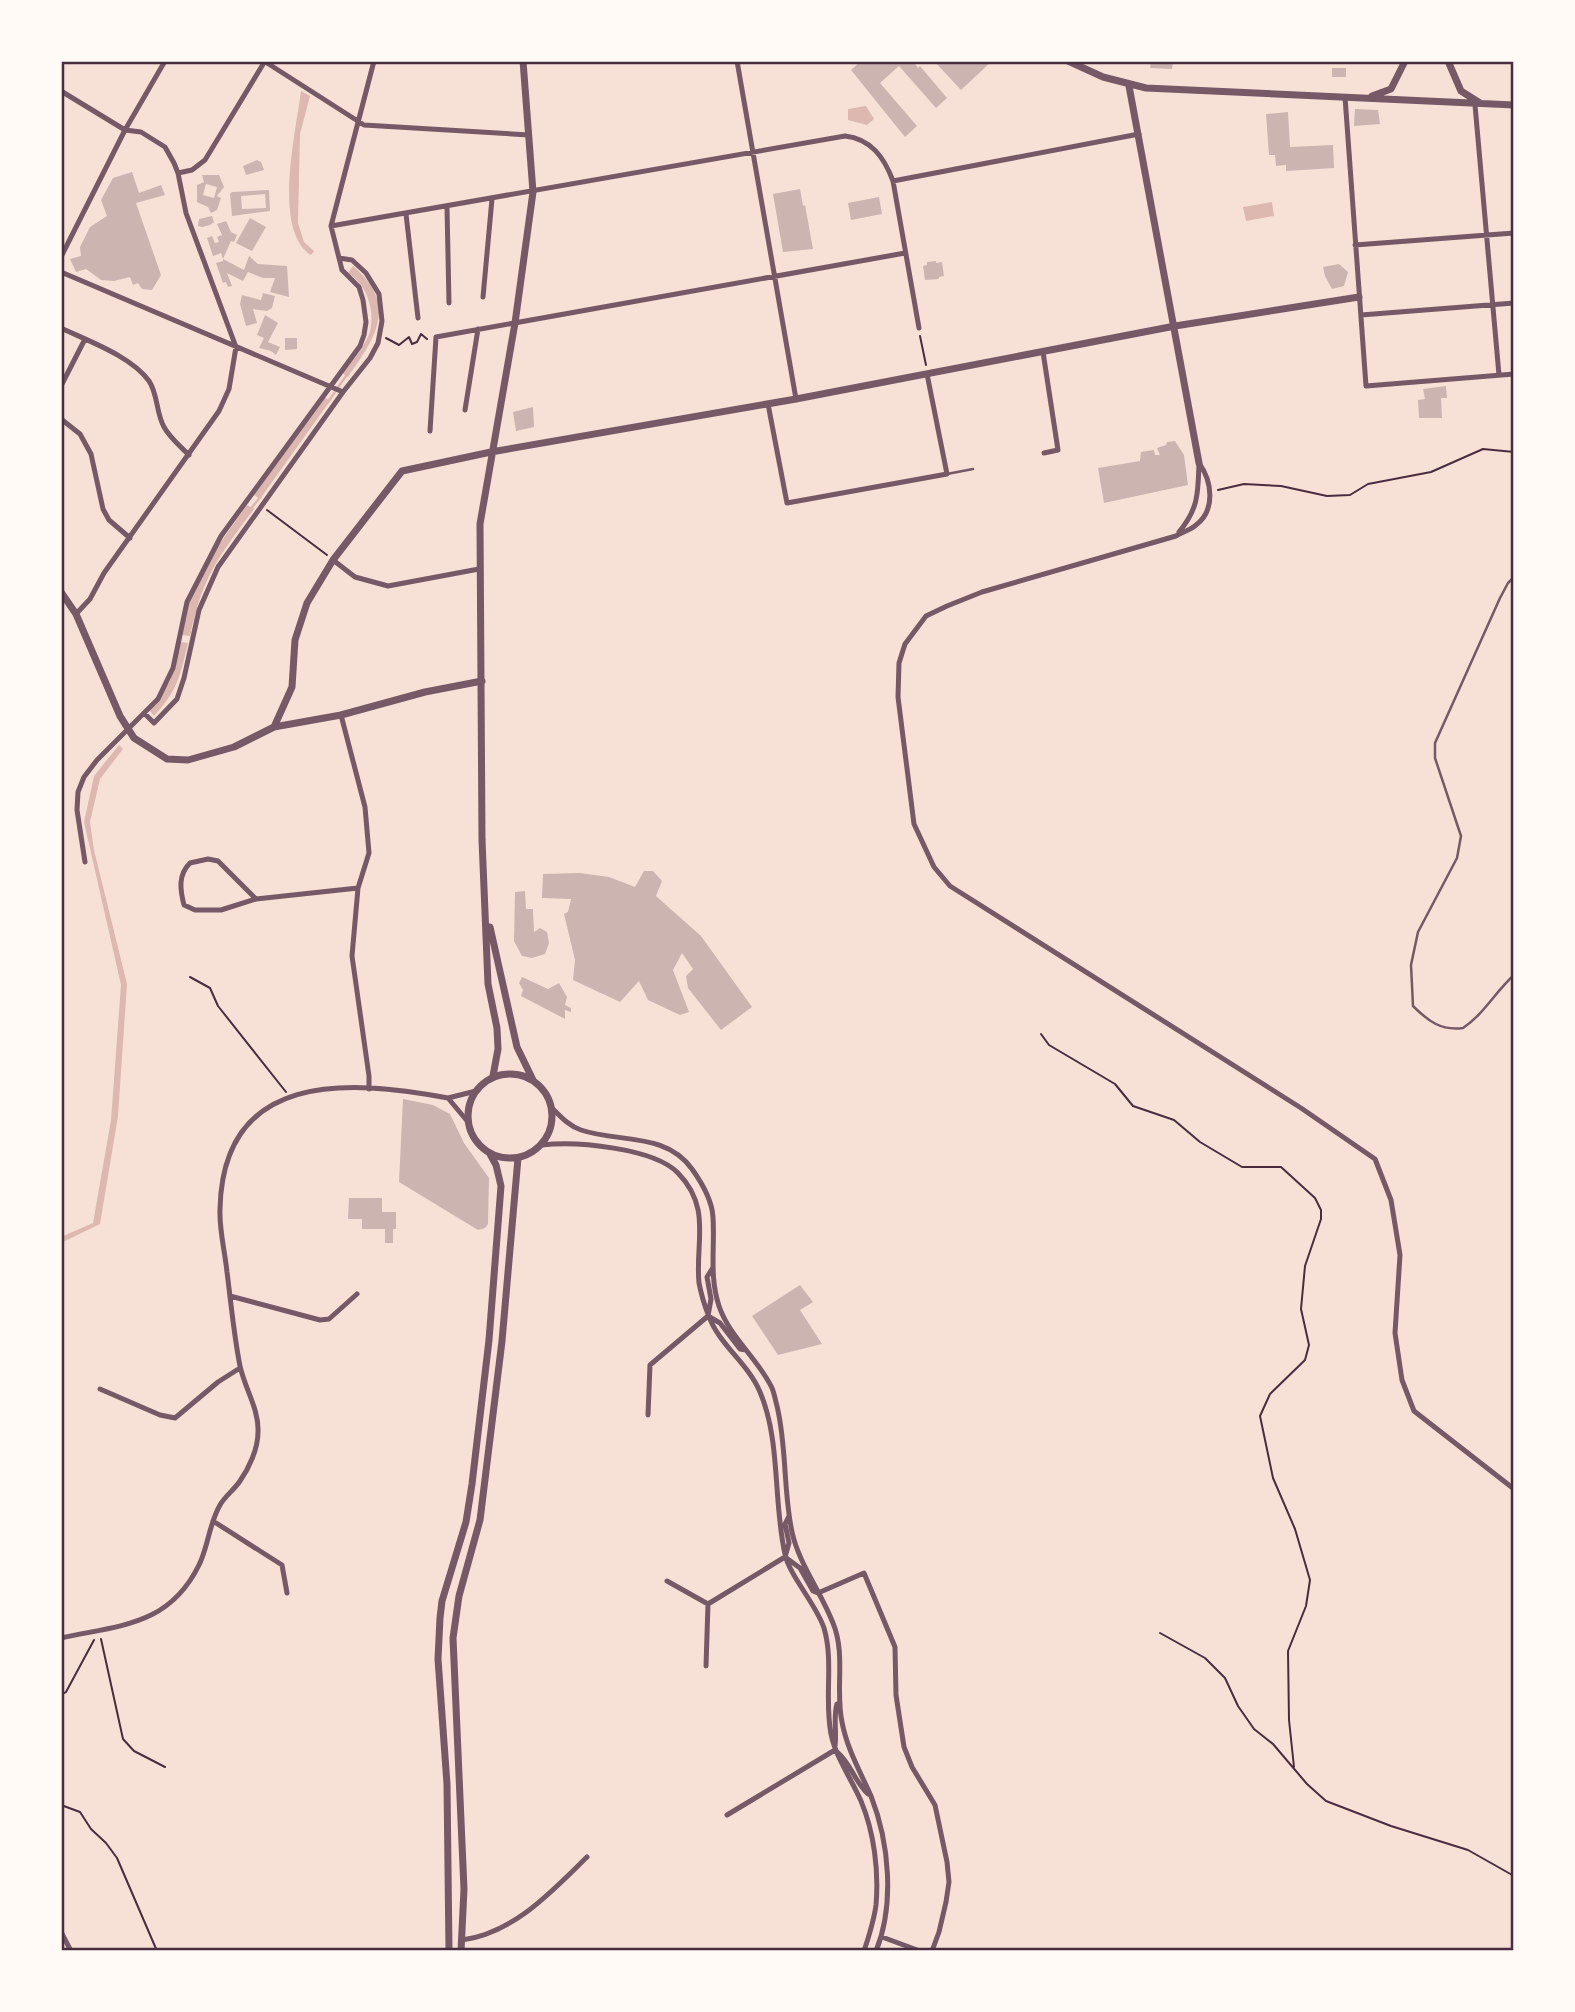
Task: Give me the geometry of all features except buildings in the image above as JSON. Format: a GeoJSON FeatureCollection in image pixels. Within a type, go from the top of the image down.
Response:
{"type":"FeatureCollection","features":[{"type":"Feature","properties":{"kind":"street"},"geometry":{"type":"LineString","coordinates":[[61,257],[125,130],[164,61]]}},
{"type":"Feature","properties":{"kind":"street"},"geometry":{"type":"LineString","coordinates":[[178,173],[192,170],[205,160],[264,61],[365,125],[530,135]]}},
{"type":"Feature","properties":{"kind":"street"},"geometry":{"type":"LineString","coordinates":[[144,713],[154,723],[177,699],[199,610],[218,567],[255,502],[365,335],[366,322],[359,287],[342,270],[331,226],[374,61]]}},
{"type":"Feature","properties":{"kind":"street"},"geometry":{"type":"LineString","coordinates":[[494,1076],[498,1049],[497,1028],[488,984],[485,902],[480,524],[515,323],[533,192],[523,61]]}},
{"type":"Feature","properties":{"kind":"street"},"geometry":{"type":"LineString","coordinates":[[737,61],[796,399]]}},
{"type":"Feature","properties":{"kind":"street"},"geometry":{"type":"LineString","coordinates":[[1068,61],[1129,86],[1514,105]]}},
{"type":"Feature","properties":{"kind":"street"},"geometry":{"type":"LineString","coordinates":[[1368,97],[1391,89],[1405,61]]}},
{"type":"Feature","properties":{"kind":"street"},"geometry":{"type":"LineString","coordinates":[[1448,61],[1461,91],[1484,105]]}},
{"type":"Feature","properties":{"kind":"street"},"geometry":{"type":"LineString","coordinates":[[1129,86],[1199,463],[1196,506],[1176,536]]}},
{"type":"Feature","properties":{"kind":"street"},"geometry":{"type":"LineString","coordinates":[[61,90],[125,130],[141,132],[165,147],[178,173],[186,213],[236,347],[229,389],[219,411],[104,572],[90,599],[76,614]]}},
{"type":"Feature","properties":{"kind":"street"},"geometry":{"type":"LineString","coordinates":[[1345,97],[1366,386],[1514,374]]}},
{"type":"Feature","properties":{"kind":"street"},"geometry":{"type":"LineString","coordinates":[[1475,105],[1499,375]]}},
{"type":"Feature","properties":{"kind":"street"},"geometry":{"type":"LineString","coordinates":[[892,181],[1139,134]]}},
{"type":"Feature","properties":{"kind":"street"},"geometry":{"type":"LineString","coordinates":[[331,226],[845,136],[858,138],[876,150],[886,163],[892,181],[919,328]]}},
{"type":"Feature","properties":{"kind":"street"},"geometry":{"type":"LineString","coordinates":[[483,297],[492,199]]}},
{"type":"Feature","properties":{"kind":"street"},"geometry":{"type":"LineString","coordinates":[[447,206],[449,303]]}},
{"type":"Feature","properties":{"kind":"street"},"geometry":{"type":"LineString","coordinates":[[406,214],[418,318]]}},
{"type":"Feature","properties":{"kind":"street"},"geometry":{"type":"LineString","coordinates":[[1355,245],[1514,233]]}},
{"type":"Feature","properties":{"kind":"street"},"geometry":{"type":"LineString","coordinates":[[430,431],[436,337],[905,253]]}},
{"type":"Feature","properties":{"kind":"street"},"geometry":{"type":"LineString","coordinates":[[85,862],[77,810],[78,792],[84,777],[97,760],[158,699],[173,668],[187,601],[221,536],[255,502],[370,358],[378,343],[382,321],[379,295],[366,272],[352,260],[339,259]]}},
{"type":"Feature","properties":{"kind":"street"},"geometry":{"type":"LineString","coordinates":[[61,272],[342,391]]}},
{"type":"Feature","properties":{"kind":"street"},"geometry":{"type":"LineString","coordinates":[[274,727],[292,687],[295,640],[307,603],[333,560],[402,471],[491,452],[796,399],[1174,326],[1359,297]]}},
{"type":"Feature","properties":{"kind":"street"},"geometry":{"type":"LineString","coordinates":[[1361,315],[1514,303]]}},
{"type":"Feature","properties":{"kind":"street"},"geometry":{"type":"LineString","coordinates":[[61,328],[122,358],[144,375],[153,391],[163,425],[174,442],[189,454]]}},
{"type":"Feature","properties":{"kind":"street"},"geometry":{"type":"LineString","coordinates":[[465,410],[478,329]]}},
{"type":"Feature","properties":{"kind":"street"},"geometry":{"type":"LineString","coordinates":[[61,386],[85,339]]}},
{"type":"Feature","properties":{"kind":"street"},"geometry":{"type":"LineString","coordinates":[[1043,352],[1058,450],[1044,453]]}},
{"type":"Feature","properties":{"kind":"street"},"geometry":{"type":"LineString","coordinates":[[768,404],[787,503],[947,474],[927,374]]}},
{"type":"Feature","properties":{"kind":"street"},"geometry":{"type":"LineString","coordinates":[[61,419],[80,434],[91,454],[103,509],[109,520],[130,538]]}},
{"type":"Feature","properties":{"kind":"street"},"geometry":{"type":"LineString","coordinates":[[1199,463],[1205,472],[1211,494],[1207,510],[1198,524],[1176,536],[982,592],[926,616],[905,644],[899,663],[898,697],[914,824],[934,867],[950,886],[1301,1108],[1375,1159],[1391,1200],[1400,1255],[1395,1333],[1402,1380],[1414,1411],[1514,1489]]}},
{"type":"Feature","properties":{"kind":"street"},"geometry":{"type":"LineString","coordinates":[[333,560],[355,577],[388,586],[479,569]]}},
{"type":"Feature","properties":{"kind":"street"},"geometry":{"type":"LineString","coordinates":[[61,592],[76,614],[120,716],[134,738],[167,759],[188,760],[234,747],[274,727],[341,715],[425,692],[482,681]]}},
{"type":"Feature","properties":{"kind":"street"},"geometry":{"type":"LineString","coordinates":[[341,715],[365,807],[369,853],[358,888],[352,956],[369,1089]]}},
{"type":"Feature","properties":{"kind":"street"},"geometry":{"type":"LineString","coordinates":[[256,899],[218,861],[208,859],[190,863],[181,878],[184,905],[195,911],[221,910],[256,899],[358,888]]}},
{"type":"Feature","properties":{"kind":"street"},"geometry":{"type":"LineString","coordinates":[[485,902],[501,985],[517,1047],[533,1080]]}},
{"type":"Feature","properties":{"kind":"street"},"geometry":{"type":"LineString","coordinates":[[507,1073],[522,1074],[533,1080],[545,1091],[552,1108],[550,1133],[531,1153],[517,1158],[490,1154],[480,1146],[468,1122],[468,1108],[477,1091],[494,1076],[507,1073]]}},
{"type":"Feature","properties":{"kind":"street"},"geometry":{"type":"LineString","coordinates":[[61,1638],[145,1619],[165,1609],[188,1584],[200,1563],[220,1505],[240,1482],[255,1452],[258,1432],[256,1411],[240,1368],[220,1210],[225,1171],[233,1147],[251,1121],[265,1108],[289,1096],[321,1088],[421,1092],[448,1098],[477,1091]]}},
{"type":"Feature","properties":{"kind":"street"},"geometry":{"type":"LineString","coordinates":[[448,1098],[468,1122]]}},
{"type":"Feature","properties":{"kind":"street"},"geometry":{"type":"LineString","coordinates":[[552,1108],[567,1123],[580,1130],[642,1139],[679,1155],[705,1189],[713,1215],[714,1289],[720,1310],[772,1386],[782,1426],[790,1514],[799,1552],[834,1625],[840,1653],[838,1702],[846,1744],[871,1797],[883,1834],[887,1868],[887,1906],[882,1937],[876,1951]]}},
{"type":"Feature","properties":{"kind":"street"},"geometry":{"type":"LineString","coordinates":[[542,1144],[577,1144],[641,1153],[662,1161],[680,1175],[694,1195],[701,1218],[699,1282],[708,1316],[760,1392],[771,1428],[778,1516],[785,1558],[824,1628],[828,1652],[828,1702],[835,1749],[861,1801],[872,1835],[876,1905],[864,1951]]}},
{"type":"Feature","properties":{"kind":"street"},"geometry":{"type":"LineString","coordinates":[[449,1951],[447,1784],[438,1660],[440,1618],[442,1601],[466,1522],[489,1340],[501,1186],[490,1154]]}},
{"type":"Feature","properties":{"kind":"street"},"geometry":{"type":"LineString","coordinates":[[461,1951],[464,1889],[453,1637],[459,1596],[480,1520],[502,1342],[517,1158]]}},
{"type":"Feature","properties":{"kind":"street"},"geometry":{"type":"LineString","coordinates":[[648,1415],[650,1364],[708,1316],[711,1299],[707,1277],[712,1269]]}},
{"type":"Feature","properties":{"kind":"street"},"geometry":{"type":"LineString","coordinates":[[230,1296],[320,1320],[329,1319],[357,1294]]}},
{"type":"Feature","properties":{"kind":"street"},"geometry":{"type":"LineString","coordinates":[[708,1316],[720,1323],[740,1349],[746,1350]]}},
{"type":"Feature","properties":{"kind":"street"},"geometry":{"type":"LineString","coordinates":[[100,1389],[160,1415],[174,1418],[218,1382],[240,1368]]}},
{"type":"Feature","properties":{"kind":"street"},"geometry":{"type":"LineString","coordinates":[[708,1604],[785,1558],[789,1543],[785,1524],[790,1514]]}},
{"type":"Feature","properties":{"kind":"street"},"geometry":{"type":"LineString","coordinates":[[213,1521],[282,1566],[287,1593]]}},
{"type":"Feature","properties":{"kind":"street"},"geometry":{"type":"LineString","coordinates":[[785,1558],[800,1568],[813,1591],[818,1593],[864,1573],[895,1647],[896,1695],[904,1747],[935,1805],[947,1862],[949,1882],[946,1902],[932,1951]]}},
{"type":"Feature","properties":{"kind":"street"},"geometry":{"type":"LineString","coordinates":[[667,1581],[708,1604]]}},
{"type":"Feature","properties":{"kind":"street"},"geometry":{"type":"LineString","coordinates":[[706,1666],[708,1604]]}},
{"type":"Feature","properties":{"kind":"street"},"geometry":{"type":"LineString","coordinates":[[835,1749],[835,1709],[838,1702]]}},
{"type":"Feature","properties":{"kind":"street"},"geometry":{"type":"LineString","coordinates":[[835,1749],[848,1761],[861,1787],[871,1797]]}},
{"type":"Feature","properties":{"kind":"street"},"geometry":{"type":"LineString","coordinates":[[727,1815],[835,1749]]}},
{"type":"Feature","properties":{"kind":"street"},"geometry":{"type":"LineString","coordinates":[[462,1940],[480,1937],[512,1922],[545,1898],[587,1857]]}},
{"type":"Feature","properties":{"kind":"street"},"geometry":{"type":"LineString","coordinates":[[61,1932],[71,1951]]}},
{"type":"Feature","properties":{"kind":"street"},"geometry":{"type":"LineString","coordinates":[[882,1937],[920,1951]]}},
{"type":"Feature","properties":{"kind":"lane"},"geometry":{"type":"LineString","coordinates":[[947,474],[973,469]]}},
{"type":"Feature","properties":{"kind":"lane"},"geometry":{"type":"LineString","coordinates":[[1514,577],[1500,598],[1435,743],[1435,758],[1461,836],[1457,858],[1418,932],[1412,965],[1413,1006],[1443,1028],[1463,1028],[1514,975]]}},
{"type":"Feature","properties":{"kind":"path"},"geometry":{"type":"LineString","coordinates":[[919,328],[927,374]]}},
{"type":"Feature","properties":{"kind":"path"},"geometry":{"type":"LineString","coordinates":[[379,334],[399,345],[409,337],[412,344],[417,342],[421,334],[428,339],[436,337]]}},
{"type":"Feature","properties":{"kind":"path"},"geometry":{"type":"LineString","coordinates":[[1216,491],[1244,484],[1280,486],[1327,496],[1350,495],[1368,484],[1431,472],[1483,449],[1514,452]]}},
{"type":"Feature","properties":{"kind":"path"},"geometry":{"type":"LineString","coordinates":[[255,502],[333,560]]}},
{"type":"Feature","properties":{"kind":"path"},"geometry":{"type":"LineString","coordinates":[[190,976],[210,988],[218,1006],[289,1096]]}},
{"type":"Feature","properties":{"kind":"path"},"geometry":{"type":"LineString","coordinates":[[1041,1034],[1049,1045],[1115,1084],[1133,1106],[1174,1120],[1200,1142],[1242,1167],[1281,1167],[1315,1198],[1321,1210],[1321,1219],[1305,1266],[1301,1310],[1309,1345],[1306,1360],[1270,1394],[1260,1416],[1273,1478],[1295,1529],[1310,1580],[1306,1606],[1289,1651],[1289,1720],[1294,1767]]}},
{"type":"Feature","properties":{"kind":"path"},"geometry":{"type":"LineString","coordinates":[[61,1695],[66,1692],[99,1630]]}},
{"type":"Feature","properties":{"kind":"path"},"geometry":{"type":"LineString","coordinates":[[99,1630],[123,1739],[134,1751],[164,1767]]}},
{"type":"Feature","properties":{"kind":"path"},"geometry":{"type":"LineString","coordinates":[[1160,1633],[1205,1658],[1224,1678],[1238,1706],[1254,1729],[1273,1744],[1307,1784],[1326,1801],[1391,1826],[1468,1850],[1514,1876]]}},
{"type":"Feature","properties":{"kind":"path"},"geometry":{"type":"LineString","coordinates":[[61,1805],[80,1812],[117,1858],[157,1951]]}},
{"type":"Feature","properties":{"kind":"shaded area"},"geometry":{"type":"Polygon","coordinates":[[[301,91],[310,96],[300,134],[298,223],[304,242],[314,251],[311,255],[299,242],[292,225],[289,203],[292,154],[301,91]]]}},
{"type":"Feature","properties":{"kind":"shaded area"},"geometry":{"type":"Polygon","coordinates":[[[866,106],[874,119],[867,125],[848,120],[848,109],[866,106]]]}},
{"type":"Feature","properties":{"kind":"shaded area"},"geometry":{"type":"Polygon","coordinates":[[[1272,202],[1274,216],[1246,221],[1243,207],[1272,202]]]}},
{"type":"Feature","properties":{"kind":"shaded area"},"geometry":{"type":"Polygon","coordinates":[[[353,266],[367,280],[379,308],[374,335],[348,377],[342,373],[365,342],[371,328],[369,301],[361,285],[348,273],[353,266]]]}},
{"type":"Feature","properties":{"kind":"shaded area"},"geometry":{"type":"Polygon","coordinates":[[[324,397],[330,401],[260,499],[254,495],[324,397]]]}},
{"type":"Feature","properties":{"kind":"shaded area"},"geometry":{"type":"Polygon","coordinates":[[[247,505],[254,509],[213,568],[200,598],[190,636],[182,635],[190,598],[218,546],[247,505]]]}},
{"type":"Feature","properties":{"kind":"shaded area"},"geometry":{"type":"Polygon","coordinates":[[[181,642],[188,643],[177,682],[154,716],[150,711],[170,681],[181,642]]]}},
{"type":"Feature","properties":{"kind":"shaded area"},"geometry":{"type":"Polygon","coordinates":[[[119,745],[123,749],[100,779],[90,822],[94,850],[127,984],[118,1116],[100,1224],[61,1243],[61,1237],[93,1223],[111,1120],[121,985],[84,822],[94,776],[119,745]]]}},
{"type":"Feature","properties":{"kind":"waterway"},"geometry":{"type":"LineString","coordinates":[[328,402],[348,373]]}},
{"type":"Feature","properties":{"kind":"waterway"},"geometry":{"type":"LineString","coordinates":[[250,510],[261,496]]}}]}
